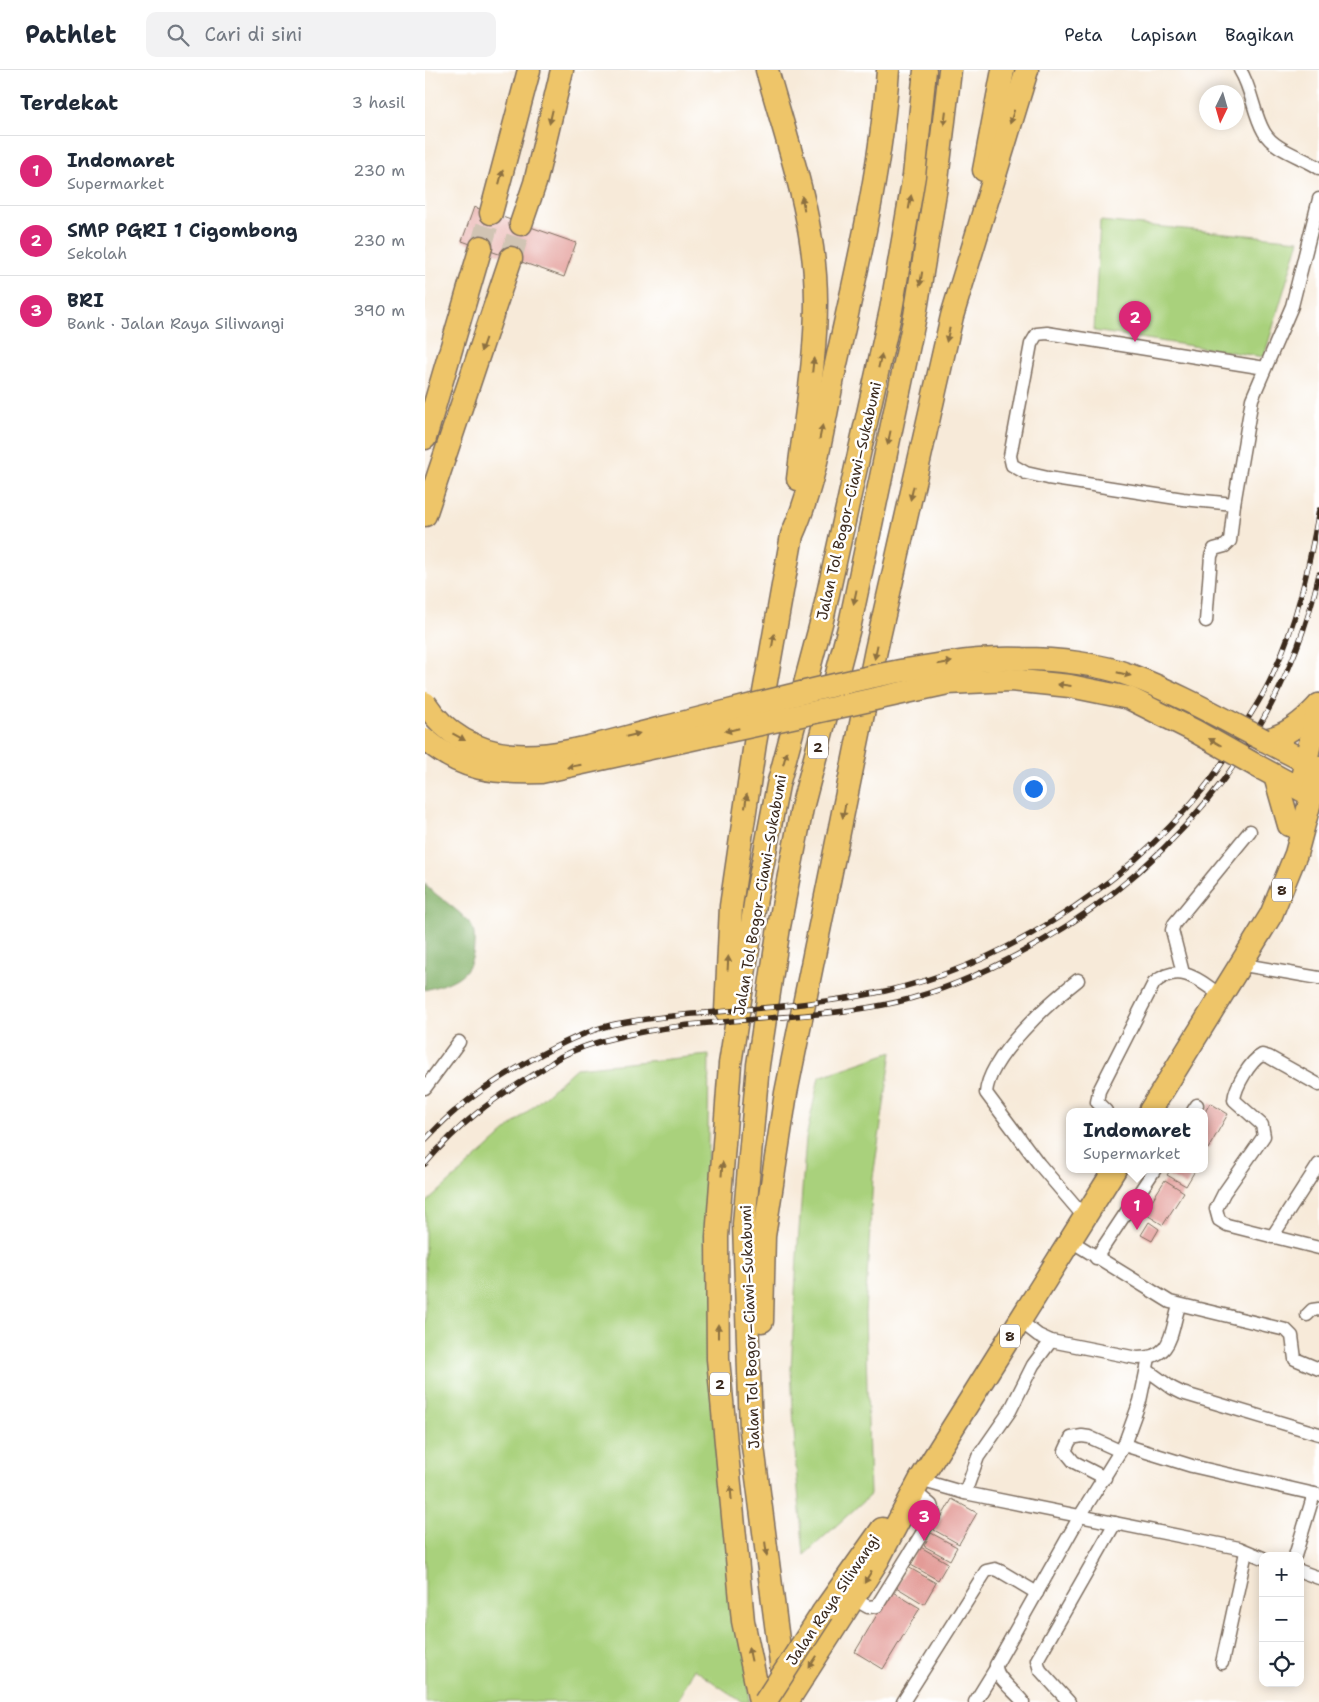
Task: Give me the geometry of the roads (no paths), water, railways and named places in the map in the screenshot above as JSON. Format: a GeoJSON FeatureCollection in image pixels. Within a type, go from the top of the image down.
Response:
{"type":"FeatureCollection","features":[{"type":"Feature","properties":{"kind":"highway"},"geometry":{"type":"LineString","coordinates":[[491,213],[529,70]]}},
{"type":"Feature","properties":{"kind":"highway"},"geometry":{"type":"LineString","coordinates":[[521,224],[535,183],[561,70]]}},
{"type":"Feature","properties":{"kind":"highway"},"geometry":{"type":"LineString","coordinates":[[730,1064],[726,1024],[731,906],[755,743],[793,535],[802,445],[814,363],[816,299],[811,244],[799,182],[767,70]]}},
{"type":"Feature","properties":{"kind":"highway"},"geometry":{"type":"LineString","coordinates":[[793,535],[805,503],[851,298],[873,184],[888,70]]}},
{"type":"Feature","properties":{"kind":"highway","name":"Jalan Tol Bogor–Ciawi–Sukabumi"},"geometry":{"type":"LineString","coordinates":[[760,1702],[743,1621],[718,1359],[717,1237],[730,1064],[756,898],[778,785],[823,616],[891,310],[914,176],[925,70]]}},
{"type":"Feature","properties":{"kind":"highway","name":"Jalan Tol Bogor–Ciawi–Sukabumi"},"geometry":{"type":"LineString","coordinates":[[787,1702],[751,1431],[744,1224],[758,1066],[779,927],[802,808],[849,624],[915,316],[937,180],[950,70]]}},
{"type":"Feature","properties":{"kind":"highway"},"geometry":{"type":"LineString","coordinates":[[980,221],[981,188],[1003,70]]}},
{"type":"Feature","properties":{"kind":"highway"},"geometry":{"type":"LineString","coordinates":[[751,1431],[762,1410],[764,1395],[761,1349],[764,1236],[786,1093],[876,650],[952,316],[1027,70]]}},
{"type":"Feature","properties":{"kind":"highway"},"geometry":{"type":"LineString","coordinates":[[425,438],[481,248]]}},
{"type":"Feature","properties":{"kind":"highway"},"geometry":{"type":"LineString","coordinates":[[425,515],[511,258]]}},
{"type":"Feature","properties":{"kind":"highway"},"geometry":{"type":"LineString","coordinates":[[425,703],[432,714],[452,733],[476,746],[498,753],[543,754],[589,746],[851,681],[951,662],[1022,658],[1075,663],[1130,675],[1197,706],[1314,766]]}},
{"type":"Feature","properties":{"kind":"highway"},"geometry":{"type":"LineString","coordinates":[[425,739],[439,751],[468,765],[499,773],[541,772],[591,763],[921,689],[948,684],[1011,680],[1071,686],[1129,698],[1195,731],[1306,792]]}},
{"type":"Feature","properties":{"kind":"highway"},"geometry":{"type":"LineString","coordinates":[[1264,740],[1281,736],[1293,729],[1319,705]]}},
{"type":"Feature","properties":{"kind":"highway","name":"8"},"geometry":{"type":"LineString","coordinates":[[1152,1108],[1236,968],[1259,937],[1279,897],[1295,854],[1306,792],[1314,766],[1319,705]]}},
{"type":"Feature","properties":{"kind":"highway"},"geometry":{"type":"LineString","coordinates":[[1266,771],[1289,825]]}},
{"type":"Feature","properties":{"kind":"highway","name":"8"},"geometry":{"type":"LineString","coordinates":[[1236,968],[1289,825],[1306,792]]}},
{"type":"Feature","properties":{"kind":"highway","name":"Jalan Raya Siliwangi"},"geometry":{"type":"LineString","coordinates":[[765,1702],[831,1617],[854,1599],[889,1541],[913,1491],[1113,1173]]}},
{"type":"Feature","properties":{"kind":"highway","name":"Jalan Raya Siliwangi"},"geometry":{"type":"LineString","coordinates":[[787,1702],[831,1617],[883,1527],[913,1491]]}},
{"type":"Feature","properties":{"kind":"street"},"geometry":{"type":"LineString","coordinates":[[1240,70],[1249,86],[1264,132],[1272,141],[1319,168]]}},
{"type":"Feature","properties":{"kind":"street"},"geometry":{"type":"LineString","coordinates":[[1206,621],[1211,556],[1214,549],[1225,546],[1230,541],[1234,504],[1250,410],[1256,388],[1292,306],[1319,199]]}},
{"type":"Feature","properties":{"kind":"street"},"geometry":{"type":"LineString","coordinates":[[1234,504],[1183,499],[1048,478],[1015,467],[1010,456],[1031,344],[1037,334],[1047,333],[1265,368]]}},
{"type":"Feature","properties":{"kind":"street"},"geometry":{"type":"LineString","coordinates":[[1183,973],[1172,930],[1174,924],[1250,832]]}},
{"type":"Feature","properties":{"kind":"street"},"geometry":{"type":"LineString","coordinates":[[1236,968],[1319,978]]}},
{"type":"Feature","properties":{"kind":"street"},"geometry":{"type":"LineString","coordinates":[[1103,1108],[1097,1102],[1099,1091],[1154,983],[1164,975],[1183,973],[1202,982],[1220,995]]}},
{"type":"Feature","properties":{"kind":"street"},"geometry":{"type":"LineString","coordinates":[[1078,980],[1032,1023],[1001,1057],[991,1075],[986,1093],[987,1097],[1039,1164],[1085,1218]]}},
{"type":"Feature","properties":{"kind":"street"},"geometry":{"type":"LineString","coordinates":[[425,1088],[459,1042]]}},
{"type":"Feature","properties":{"kind":"street"},"geometry":{"type":"LineString","coordinates":[[1319,1085],[1262,1055],[1251,1065],[1234,1100],[1238,1106],[1259,1122],[1265,1132],[1261,1142],[1217,1205],[1217,1216],[1227,1225],[1319,1248]]}},
{"type":"Feature","properties":{"kind":"street"},"geometry":{"type":"LineString","coordinates":[[1272,1237],[1319,1164]]}},
{"type":"Feature","properties":{"kind":"street"},"geometry":{"type":"LineString","coordinates":[[1097,1258],[1152,1173]]}},
{"type":"Feature","properties":{"kind":"street"},"geometry":{"type":"LineString","coordinates":[[1071,1241],[1162,1298],[1179,1306],[1285,1330],[1291,1336],[1295,1359],[1319,1369]]}},
{"type":"Feature","properties":{"kind":"street"},"geometry":{"type":"LineString","coordinates":[[975,1702],[996,1668],[1080,1516],[1122,1448],[1138,1408],[1148,1364],[1165,1348],[1179,1306]]}},
{"type":"Feature","properties":{"kind":"street"},"geometry":{"type":"LineString","coordinates":[[1307,1316],[1312,1310],[1319,1309]]}},
{"type":"Feature","properties":{"kind":"street"},"geometry":{"type":"LineString","coordinates":[[1020,1320],[1038,1335],[1051,1341],[1137,1358],[1148,1364],[1172,1388],[1182,1393],[1319,1434]]}},
{"type":"Feature","properties":{"kind":"street"},"geometry":{"type":"LineString","coordinates":[[965,1493],[978,1457],[1010,1411],[1033,1366],[1051,1341]]}},
{"type":"Feature","properties":{"kind":"street"},"geometry":{"type":"LineString","coordinates":[[1105,1478],[1070,1459],[1065,1451],[1067,1443],[1071,1438],[1082,1436],[1185,1464],[1317,1494],[1296,1552]]}},
{"type":"Feature","properties":{"kind":"street"},"geometry":{"type":"LineString","coordinates":[[913,1491],[965,1493],[1239,1548],[1259,1557]]}},
{"type":"Feature","properties":{"kind":"street"},"geometry":{"type":"LineString","coordinates":[[854,1599],[868,1607],[877,1606],[934,1514],[931,1505],[913,1491]]}},
{"type":"Feature","properties":{"kind":"street"},"geometry":{"type":"LineString","coordinates":[[1069,1702],[1040,1670],[1037,1663],[1115,1523]]}},
{"type":"Feature","properties":{"kind":"street"},"geometry":{"type":"LineString","coordinates":[[1222,1663],[1246,1552]]}},
{"type":"Feature","properties":{"kind":"street"},"geometry":{"type":"LineString","coordinates":[[903,1702],[986,1571],[995,1569],[1001,1571],[1037,1593]]}},
{"type":"Feature","properties":{"kind":"street"},"geometry":{"type":"LineString","coordinates":[[1304,1572],[1319,1578]]}},
{"type":"Feature","properties":{"kind":"street"},"geometry":{"type":"LineString","coordinates":[[996,1668],[1023,1702]]}},
{"type":"Feature","properties":{"kind":"tunnel"},"geometry":{"type":"LineString","coordinates":[[481,247],[491,213]]}},
{"type":"Feature","properties":{"kind":"tunnel"},"geometry":{"type":"LineString","coordinates":[[511,258],[521,224]]}},
{"type":"Feature","properties":{"kind":"railway"},"geometry":{"type":"LineString","coordinates":[[425,1140],[451,1114],[488,1086],[551,1049],[593,1031],[611,1025],[642,1020],[823,1001],[865,995],[914,984],[961,968],[1008,946],[1053,921],[1095,892],[1135,860],[1171,825],[1211,780],[1233,745],[1267,686],[1281,656],[1306,574],[1319,510]]}},
{"type":"Feature","properties":{"kind":"railway"},"geometry":{"type":"LineString","coordinates":[[425,1164],[463,1124],[477,1113],[560,1057],[579,1049],[614,1038],[681,1026],[816,1014],[899,1002],[931,993],[977,974],[1007,960],[1063,929],[1115,891],[1163,849],[1206,802],[1244,750],[1276,695],[1301,636],[1319,574]]}},
{"type":"Feature","properties":{"kind":"place","name":"SMP PGRI 1 Cigombong"},"geometry":{"type":"Point","coordinates":[1135,342]}},
{"type":"Feature","properties":{"kind":"place","name":"Indomaret"},"geometry":{"type":"Point","coordinates":[1137,1230]}},
{"type":"Feature","properties":{"kind":"place","name":"BRI"},"geometry":{"type":"Point","coordinates":[924,1541]}}]}
